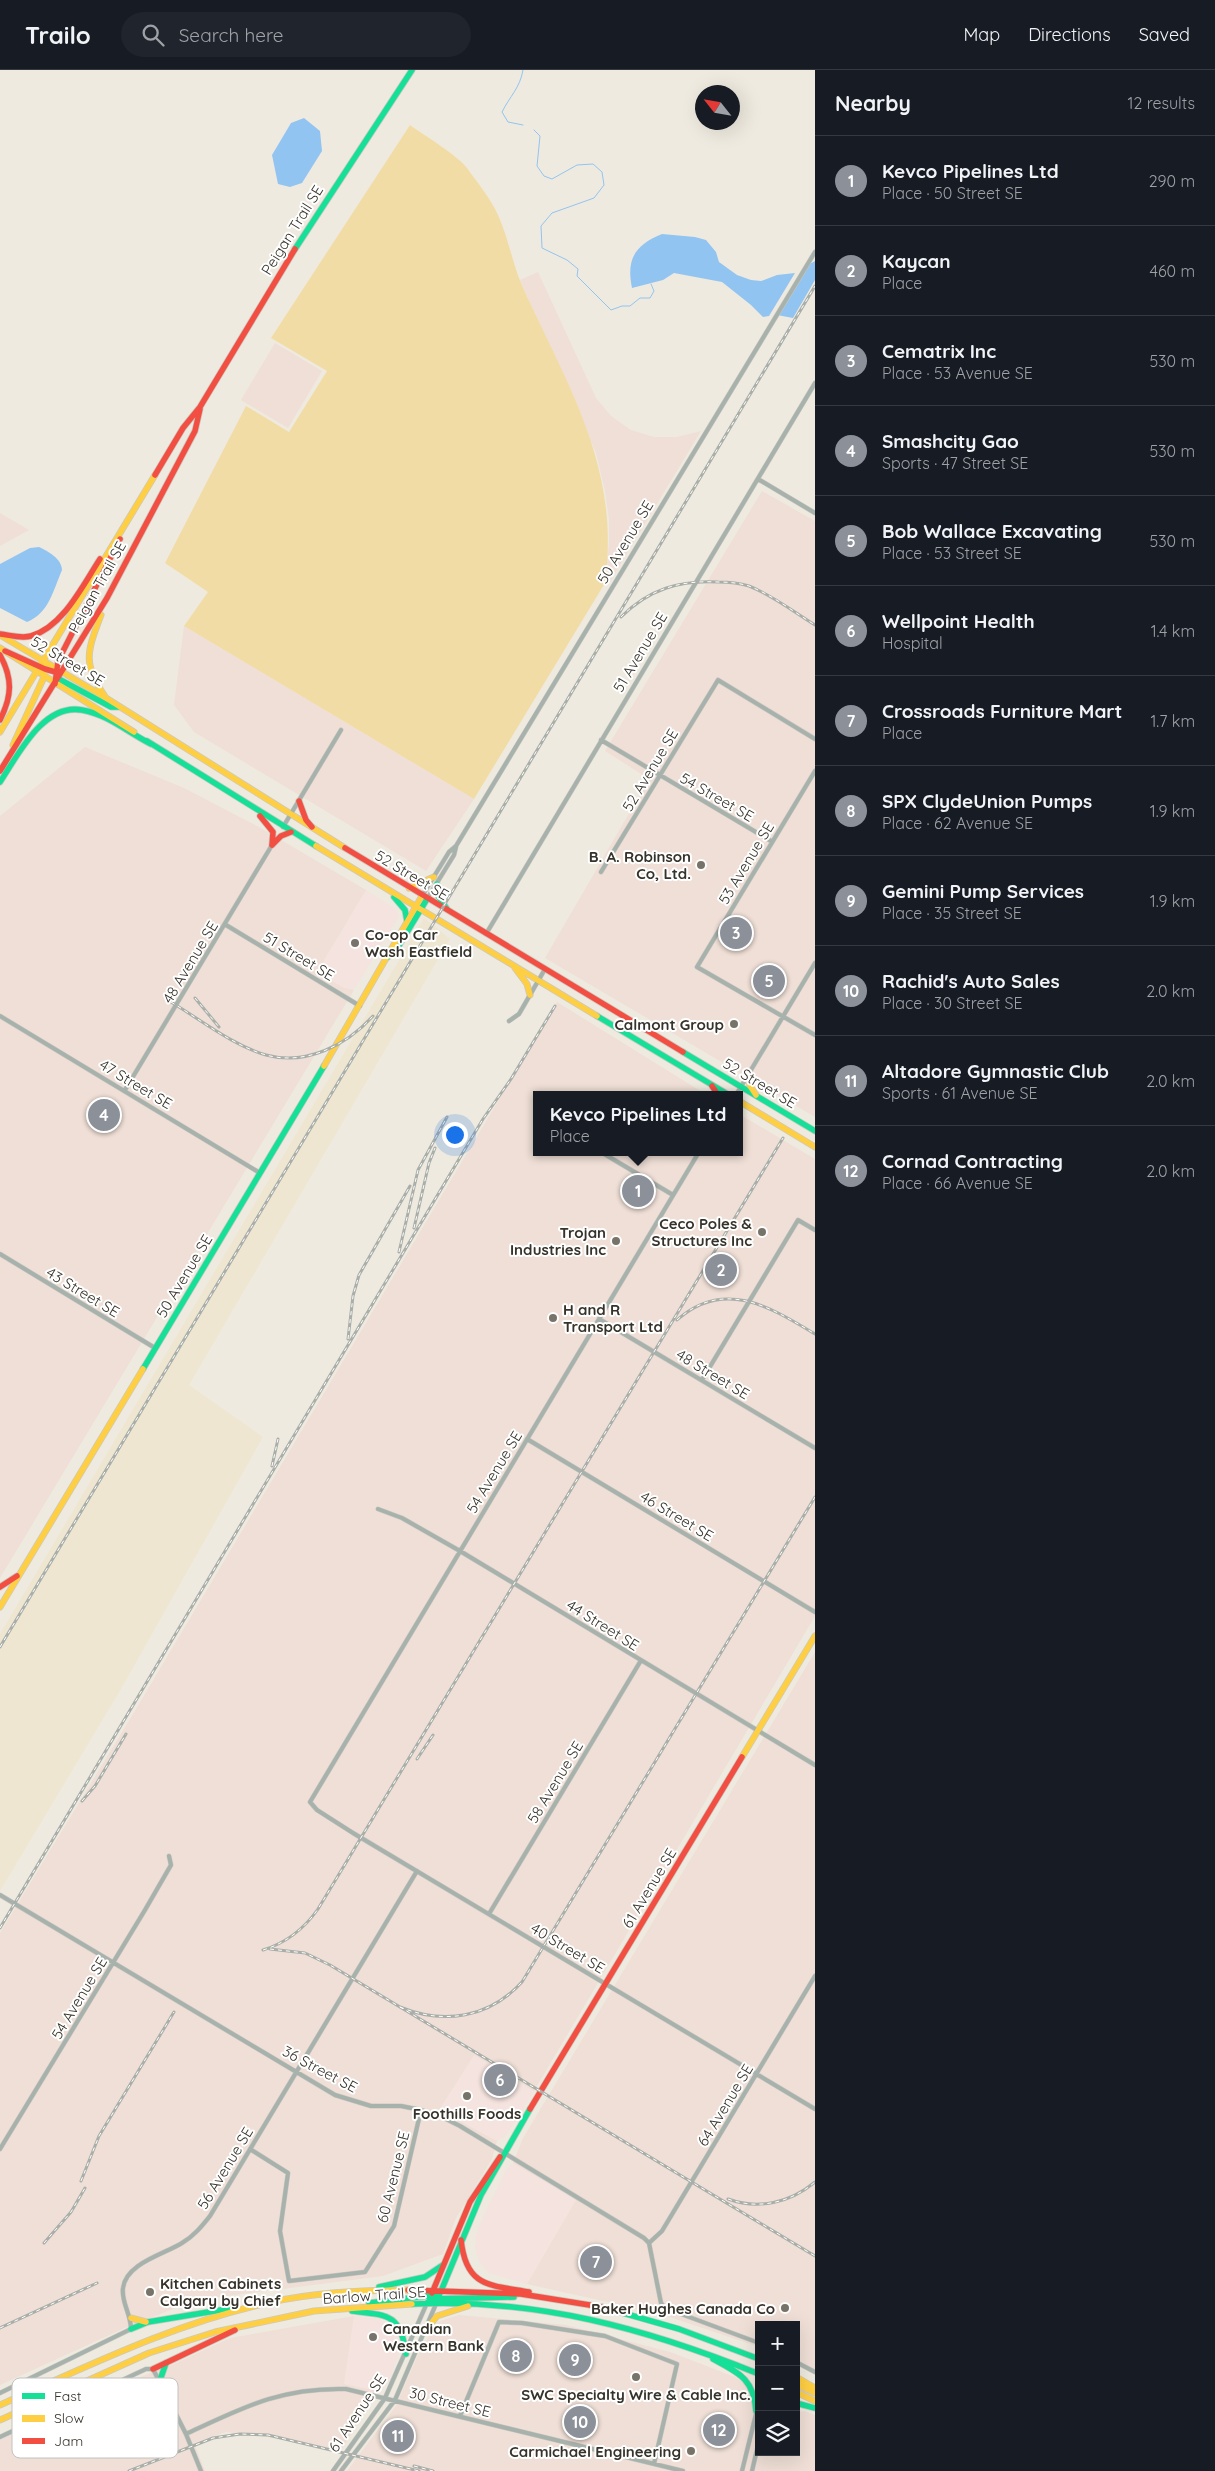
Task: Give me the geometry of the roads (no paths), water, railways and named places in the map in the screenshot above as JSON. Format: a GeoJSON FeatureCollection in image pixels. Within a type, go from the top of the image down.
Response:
{"type":"FeatureCollection","features":[{"type":"Feature","properties":{"kind":"main road","name":"Peigan Trail SE"},"geometry":{"type":"LineString","coordinates":[[0,732],[37,673],[44,669],[112,547],[183,428],[200,408],[309,225],[412,70]]}},
{"type":"Feature","properties":{"kind":"main road","name":"Peigan Trail SE"},"geometry":{"type":"LineString","coordinates":[[63,673],[107,598],[195,430],[200,408]]}},
{"type":"Feature","properties":{"kind":"main road"},"geometry":{"type":"LineString","coordinates":[[0,771],[56,676],[58,661],[118,548],[123,531]]}},
{"type":"Feature","properties":{"kind":"main road"},"geometry":{"type":"LineString","coordinates":[[0,634],[30,636],[42,632],[53,624],[101,558],[112,547]]}},
{"type":"Feature","properties":{"kind":"main road"},"geometry":{"type":"LineString","coordinates":[[106,698],[89,673],[87,660],[88,647],[107,598]]}},
{"type":"Feature","properties":{"kind":"main road","name":"52 Street SE"},"geometry":{"type":"LineString","coordinates":[[0,634],[44,669],[151,744],[256,811],[722,1091]]}},
{"type":"Feature","properties":{"kind":"main road"},"geometry":{"type":"LineString","coordinates":[[3,649],[17,654],[111,706],[118,707]]}},
{"type":"Feature","properties":{"kind":"main road","name":"52 Street SE"},"geometry":{"type":"LineString","coordinates":[[3,649],[37,673]]}},
{"type":"Feature","properties":{"kind":"main road"},"geometry":{"type":"LineString","coordinates":[[0,656],[9,670],[12,687],[10,700],[0,720]]}},
{"type":"Feature","properties":{"kind":"main road"},"geometry":{"type":"LineString","coordinates":[[11,753],[44,669]]}},
{"type":"Feature","properties":{"kind":"main road","name":"52 Street SE"},"geometry":{"type":"LineString","coordinates":[[56,676],[63,673],[106,698],[316,832],[815,1131]]}},
{"type":"Feature","properties":{"kind":"main road"},"geometry":{"type":"LineString","coordinates":[[0,782],[35,732],[47,719],[68,709],[83,710],[151,744]]}},
{"type":"Feature","properties":{"kind":"main road"},"geometry":{"type":"LineString","coordinates":[[299,801],[306,820],[316,832]]}},
{"type":"Feature","properties":{"kind":"main road"},"geometry":{"type":"LineString","coordinates":[[256,811],[273,832],[272,845]]}},
{"type":"Feature","properties":{"kind":"main road"},"geometry":{"type":"LineString","coordinates":[[272,845],[282,836],[291,832]]}},
{"type":"Feature","properties":{"kind":"main road"},"geometry":{"type":"LineString","coordinates":[[408,888],[420,885],[434,876]]}},
{"type":"Feature","properties":{"kind":"main road"},"geometry":{"type":"LineString","coordinates":[[437,884],[440,900],[450,912]]}},
{"type":"Feature","properties":{"kind":"main road"},"geometry":{"type":"LineString","coordinates":[[391,893],[403,907],[407,922]]}},
{"type":"Feature","properties":{"kind":"main road","name":"50 Avenue SE"},"geometry":{"type":"LineString","coordinates":[[388,957],[395,952],[425,898]]}},
{"type":"Feature","properties":{"kind":"main road","name":"50 Avenue SE"},"geometry":{"type":"LineString","coordinates":[[2,1600],[19,1575],[360,1006],[388,957],[390,950],[407,922],[418,909]]}},
{"type":"Feature","properties":{"kind":"main road"},"geometry":{"type":"LineString","coordinates":[[513,966],[527,984],[530,995]]}},
{"type":"Feature","properties":{"kind":"main road"},"geometry":{"type":"LineString","coordinates":[[748,1075],[750,1086],[757,1097]]}},
{"type":"Feature","properties":{"kind":"main road"},"geometry":{"type":"LineString","coordinates":[[711,1084],[715,1091]]}},
{"type":"Feature","properties":{"kind":"main road","name":"52 Street SE"},"geometry":{"type":"LineString","coordinates":[[743,1103],[815,1147]]}},
{"type":"Feature","properties":{"kind":"main road"},"geometry":{"type":"LineString","coordinates":[[0,1587],[19,1575]]}},
{"type":"Feature","properties":{"kind":"main road","name":"61 Avenue SE"},"geometry":{"type":"LineString","coordinates":[[437,2301],[461,2240],[503,2153],[815,1636]]}},
{"type":"Feature","properties":{"kind":"main road","name":"61 Avenue SE"},"geometry":{"type":"LineString","coordinates":[[427,2303],[470,2202],[492,2165],[503,2153]]}},
{"type":"Feature","properties":{"kind":"main road"},"geometry":{"type":"LineString","coordinates":[[461,2240],[461,2255],[464,2265],[474,2277],[480,2281],[539,2296]]}},
{"type":"Feature","properties":{"kind":"main road"},"geometry":{"type":"LineString","coordinates":[[361,2290],[425,2278],[443,2265]]}},
{"type":"Feature","properties":{"kind":"main road","name":"Barlow Trail SE"},"geometry":{"type":"LineString","coordinates":[[60,2378],[102,2359],[204,2320],[257,2305],[361,2290],[432,2293],[442,2290],[539,2296],[658,2322],[755,2358]]}},
{"type":"Feature","properties":{"kind":"main road"},"geometry":{"type":"LineString","coordinates":[[366,2306],[371,2301],[432,2293]]}},
{"type":"Feature","properties":{"kind":"main road"},"geometry":{"type":"LineString","coordinates":[[437,2301],[510,2298],[521,2294]]}},
{"type":"Feature","properties":{"kind":"main road","name":"Barlow Trail SE"},"geometry":{"type":"LineString","coordinates":[[93,2378],[149,2353],[214,2332],[314,2312],[437,2301],[516,2306],[590,2318],[629,2327],[694,2348],[755,2372]]}},
{"type":"Feature","properties":{"kind":"main road"},"geometry":{"type":"LineString","coordinates":[[424,2332],[437,2316],[480,2303]]}},
{"type":"Feature","properties":{"kind":"main road"},"geometry":{"type":"LineString","coordinates":[[131,2329],[148,2322],[257,2305]]}},
{"type":"Feature","properties":{"kind":"main road"},"geometry":{"type":"LineString","coordinates":[[348,2310],[376,2312],[394,2319],[403,2333],[406,2354]]}},
{"type":"Feature","properties":{"kind":"main road"},"geometry":{"type":"LineString","coordinates":[[131,2318],[148,2322]]}},
{"type":"Feature","properties":{"kind":"main road"},"geometry":{"type":"LineString","coordinates":[[153,2369],[245,2326]]}},
{"type":"Feature","properties":{"kind":"main road"},"geometry":{"type":"LineString","coordinates":[[694,2348],[745,2378],[755,2394]]}},
{"type":"Feature","properties":{"kind":"main road"},"geometry":{"type":"LineString","coordinates":[[160,2378],[167,2362]]}},
{"type":"Feature","properties":{"kind":"main road"},"geometry":{"type":"LineString","coordinates":[[800,2379],[815,2388]]}},
{"type":"Feature","properties":{"kind":"main road"},"geometry":{"type":"LineString","coordinates":[[800,2386],[815,2393]]}},
{"type":"Feature","properties":{"kind":"main road"},"geometry":{"type":"LineString","coordinates":[[800,2394],[815,2401]]}},
{"type":"Feature","properties":{"kind":"main road","name":"Barlow Trail SE"},"geometry":{"type":"LineString","coordinates":[[0,2405],[12,2400]]}},
{"type":"Feature","properties":{"kind":"main road"},"geometry":{"type":"LineString","coordinates":[[800,2404],[815,2408]]}},
{"type":"Feature","properties":{"kind":"main road","name":"Barlow Trail SE"},"geometry":{"type":"LineString","coordinates":[[0,2420],[12,2415]]}},
{"type":"Feature","properties":{"kind":"street","name":"50 Avenue SE"},"geometry":{"type":"LineString","coordinates":[[425,898],[434,876],[449,852],[456,846],[815,252]]}},
{"type":"Feature","properties":{"kind":"street","name":"51 Avenue SE"},"geometry":{"type":"LineString","coordinates":[[486,934],[815,384]]}},
{"type":"Feature","properties":{"kind":"street"},"geometry":{"type":"LineString","coordinates":[[758,479],[815,513]]}},
{"type":"Feature","properties":{"kind":"street","name":"52 Avenue SE"},"geometry":{"type":"LineString","coordinates":[[601,872],[718,680],[815,740]]}},
{"type":"Feature","properties":{"kind":"street"},"geometry":{"type":"LineString","coordinates":[[283,828],[341,730]]}},
{"type":"Feature","properties":{"kind":"street","name":"54 Street SE"},"geometry":{"type":"LineString","coordinates":[[601,740],[771,841]]}},
{"type":"Feature","properties":{"kind":"street","name":"53 Avenue SE"},"geometry":{"type":"LineString","coordinates":[[783,1016],[698,967],[771,841],[815,771]]}},
{"type":"Feature","properties":{"kind":"street","name":"48 Avenue SE"},"geometry":{"type":"LineString","coordinates":[[125,1090],[226,925],[272,845]]}},
{"type":"Feature","properties":{"kind":"street","name":"50 Avenue SE"},"geometry":{"type":"LineString","coordinates":[[425,898],[437,884],[454,855],[456,846]]}},
{"type":"Feature","properties":{"kind":"street","name":"51 Street SE"},"geometry":{"type":"LineString","coordinates":[[226,925],[360,1006]]}},
{"type":"Feature","properties":{"kind":"street"},"geometry":{"type":"LineString","coordinates":[[738,1091],[815,963]]}},
{"type":"Feature","properties":{"kind":"street"},"geometry":{"type":"LineString","coordinates":[[510,1021],[519,1014],[545,969]]}},
{"type":"Feature","properties":{"kind":"street","name":"47 Street SE"},"geometry":{"type":"LineString","coordinates":[[0,1016],[260,1173]]}},
{"type":"Feature","properties":{"kind":"street"},"geometry":{"type":"LineString","coordinates":[[783,1016],[815,1035]]}},
{"type":"Feature","properties":{"kind":"street"},"geometry":{"type":"LineString","coordinates":[[607,1156],[673,1195]]}},
{"type":"Feature","properties":{"kind":"street","name":"54 Avenue SE"},"geometry":{"type":"LineString","coordinates":[[311,1805],[313,1793],[697,1156]]}},
{"type":"Feature","properties":{"kind":"street"},"geometry":{"type":"LineString","coordinates":[[702,1380],[798,1220],[815,1230]]}},
{"type":"Feature","properties":{"kind":"street","name":"43 Street SE"},"geometry":{"type":"LineString","coordinates":[[0,1254],[155,1348]]}},
{"type":"Feature","properties":{"kind":"street","name":"48 Street SE"},"geometry":{"type":"LineString","coordinates":[[599,1319],[815,1448]]}},
{"type":"Feature","properties":{"kind":"street","name":"46 Street SE"},"geometry":{"type":"LineString","coordinates":[[527,1439],[815,1612]]}},
{"type":"Feature","properties":{"kind":"street","name":"44 Street SE"},"geometry":{"type":"LineString","coordinates":[[378,1509],[402,1518],[460,1551],[640,1662],[815,1765]]}},
{"type":"Feature","properties":{"kind":"street","name":"58 Avenue SE"},"geometry":{"type":"LineString","coordinates":[[489,1914],[640,1662]]}},
{"type":"Feature","properties":{"kind":"street","name":"40 Street SE"},"geometry":{"type":"LineString","coordinates":[[311,1805],[815,2109]]}},
{"type":"Feature","properties":{"kind":"street","name":"54 Avenue SE"},"geometry":{"type":"LineString","coordinates":[[0,2149],[171,1865],[169,1856]]}},
{"type":"Feature","properties":{"kind":"street","name":"56 Avenue SE"},"geometry":{"type":"LineString","coordinates":[[131,2329],[131,2318],[122,2294],[123,2285],[128,2274],[182,2243],[197,2232],[210,2216],[418,1871]]}},
{"type":"Feature","properties":{"kind":"street","name":"36 Street SE"},"geometry":{"type":"LineString","coordinates":[[0,1895],[114,1961],[185,2007],[335,2095],[357,2103],[421,2110],[442,2117],[649,2243]]}},
{"type":"Feature","properties":{"kind":"street","name":"64 Avenue SE"},"geometry":{"type":"LineString","coordinates":[[649,2243],[662,2231],[815,1976]]}},
{"type":"Feature","properties":{"kind":"street","name":"60 Avenue SE"},"geometry":{"type":"LineString","coordinates":[[250,2149],[288,2173],[280,2232],[289,2281],[365,2272],[394,2226],[421,2110]]}},
{"type":"Feature","properties":{"kind":"street"},"geometry":{"type":"LineString","coordinates":[[649,2243],[661,2303],[665,2308],[755,2342]]}},
{"type":"Feature","properties":{"kind":"street","name":"61 Avenue SE"},"geometry":{"type":"LineString","coordinates":[[341,2471],[395,2400],[437,2301]]}},
{"type":"Feature","properties":{"kind":"street","name":"61 Avenue SE"},"geometry":{"type":"LineString","coordinates":[[333,2471],[385,2398],[427,2303]]}},
{"type":"Feature","properties":{"kind":"street"},"geometry":{"type":"LineString","coordinates":[[460,2416],[499,2322],[522,2323],[604,2336],[678,2364],[654,2464]]}},
{"type":"Feature","properties":{"kind":"street"},"geometry":{"type":"LineString","coordinates":[[31,2378],[131,2329]]}},
{"type":"Feature","properties":{"kind":"street"},"geometry":{"type":"LineString","coordinates":[[800,2364],[815,2372]]}},
{"type":"Feature","properties":{"kind":"street"},"geometry":{"type":"LineString","coordinates":[[129,2378],[153,2369],[157,2378]]}},
{"type":"Feature","properties":{"kind":"street"},"geometry":{"type":"LineString","coordinates":[[0,2393],[12,2387]]}},
{"type":"Feature","properties":{"kind":"street","name":"30 Street SE"},"geometry":{"type":"LineString","coordinates":[[186,2434],[252,2403],[292,2392],[321,2388],[346,2389],[683,2471]]}},
{"type":"Feature","properties":{"kind":"street"},"geometry":{"type":"LineString","coordinates":[[742,2471],[757,2411]]}},
{"type":"Feature","properties":{"kind":"street"},"geometry":{"type":"LineString","coordinates":[[178,2419],[201,2471]]}},
{"type":"Feature","properties":{"kind":"street"},"geometry":{"type":"LineString","coordinates":[[0,2437],[12,2431]]}},
{"type":"Feature","properties":{"kind":"street"},"geometry":{"type":"LineString","coordinates":[[752,2471],[756,2456]]}},
{"type":"Feature","properties":{"kind":"water"},"geometry":{"type":"Polygon","coordinates":[[[304,118],[320,131],[322,151],[302,183],[290,187],[278,184],[272,155],[291,123],[304,118]]]}},
{"type":"Feature","properties":{"kind":"water"},"geometry":{"type":"Polygon","coordinates":[[[662,234],[706,240],[716,252],[719,262],[737,275],[751,280],[761,281],[777,275],[795,273],[769,316],[763,317],[722,282],[674,273],[663,280],[632,288],[630,269],[635,254],[645,243],[662,234]]]}},
{"type":"Feature","properties":{"kind":"water"},"geometry":{"type":"Polygon","coordinates":[[[815,261],[815,280],[793,318],[777,315],[806,266],[815,261]]]}},
{"type":"Feature","properties":{"kind":"water"},"geometry":{"type":"Polygon","coordinates":[[[39,547],[50,553],[60,562],[62,570],[45,607],[27,622],[0,608],[0,564],[30,548],[39,547]]]}},
{"type":"Feature","properties":{"kind":"waterway"},"geometry":{"type":"LineString","coordinates":[[523,70],[517,87],[502,112],[508,122],[523,125]]}},
{"type":"Feature","properties":{"kind":"waterway"},"geometry":{"type":"LineString","coordinates":[[534,130],[540,136],[537,166],[544,176],[552,179],[577,165],[593,164],[602,172],[604,185],[594,198],[552,213],[541,226],[542,248],[567,260],[578,269],[577,276],[611,310],[622,306],[630,306],[640,298],[650,298],[654,291],[651,284]]}},
{"type":"Feature","properties":{"kind":"railway"},"geometry":{"type":"LineString","coordinates":[[0,1647],[815,286]]}},
{"type":"Feature","properties":{"kind":"railway"},"geometry":{"type":"LineString","coordinates":[[621,617],[643,599],[666,588],[691,583],[726,582],[738,583],[758,590],[815,625]]}},
{"type":"Feature","properties":{"kind":"railway"},"geometry":{"type":"LineString","coordinates":[[195,998],[219,1027]]}},
{"type":"Feature","properties":{"kind":"railway"},"geometry":{"type":"LineString","coordinates":[[171,1002],[241,1045],[253,1051],[281,1058],[296,1058],[325,1050],[351,1036],[373,1016]]}},
{"type":"Feature","properties":{"kind":"railway"},"geometry":{"type":"LineString","coordinates":[[0,1928],[483,1119],[511,1079],[555,1006]]}},
{"type":"Feature","properties":{"kind":"railway"},"geometry":{"type":"LineString","coordinates":[[399,1252],[418,1170],[447,1117]]}},
{"type":"Feature","properties":{"kind":"railway"},"geometry":{"type":"LineString","coordinates":[[263,1950],[294,1934],[307,1923],[318,1909],[783,1138]]}},
{"type":"Feature","properties":{"kind":"railway"},"geometry":{"type":"LineString","coordinates":[[414,1228],[429,1163],[435,1148]]}},
{"type":"Feature","properties":{"kind":"railway"},"geometry":{"type":"LineString","coordinates":[[348,1339],[353,1296],[359,1275],[410,1186]]}},
{"type":"Feature","properties":{"kind":"railway"},"geometry":{"type":"LineString","coordinates":[[677,1320],[695,1307],[712,1301],[729,1299],[747,1301],[764,1307],[815,1334]]}},
{"type":"Feature","properties":{"kind":"railway"},"geometry":{"type":"LineString","coordinates":[[272,1466],[278,1439]]}},
{"type":"Feature","properties":{"kind":"railway"},"geometry":{"type":"LineString","coordinates":[[400,2007],[433,2016],[465,2015],[495,2004],[522,1982],[815,1497]]}},
{"type":"Feature","properties":{"kind":"railway"},"geometry":{"type":"LineString","coordinates":[[82,1801],[95,1786],[126,1734]]}},
{"type":"Feature","properties":{"kind":"railway"},"geometry":{"type":"LineString","coordinates":[[417,1759],[433,1735]]}},
{"type":"Feature","properties":{"kind":"railway"},"geometry":{"type":"LineString","coordinates":[[270,1949],[305,1953],[330,1965],[815,2256]]}},
{"type":"Feature","properties":{"kind":"railway"},"geometry":{"type":"LineString","coordinates":[[81,2181],[99,2136],[174,2012]]}},
{"type":"Feature","properties":{"kind":"railway"},"geometry":{"type":"LineString","coordinates":[[728,2199],[751,2204],[773,2203],[795,2195],[815,2182]]}},
{"type":"Feature","properties":{"kind":"railway"},"geometry":{"type":"LineString","coordinates":[[44,2243],[71,2212],[85,2188]]}},
{"type":"Feature","properties":{"kind":"railway"},"geometry":{"type":"LineString","coordinates":[[0,2328],[97,2283]]}},
{"type":"Feature","properties":{"kind":"railway"},"geometry":{"type":"LineString","coordinates":[[178,2452],[213,2438],[240,2434],[268,2435],[419,2471]]}},
{"type":"Feature","properties":{"kind":"railway"},"geometry":{"type":"LineString","coordinates":[[129,2471],[162,2458]]}},
{"type":"Feature","properties":{"kind":"railway"},"geometry":{"type":"LineString","coordinates":[[414,2466],[433,2471]]}},
{"type":"Feature","properties":{"kind":"place","name":"B. A. Robinson Co, Ltd."},"geometry":{"type":"Point","coordinates":[701,865]}},
{"type":"Feature","properties":{"kind":"place","name":"Cematrix Inc"},"geometry":{"type":"Point","coordinates":[736,933]}},
{"type":"Feature","properties":{"kind":"place","name":"Co-op Car Wash Eastfield"},"geometry":{"type":"Point","coordinates":[355,943]}},
{"type":"Feature","properties":{"kind":"place","name":"Bob Wallace Excavating"},"geometry":{"type":"Point","coordinates":[769,981]}},
{"type":"Feature","properties":{"kind":"place","name":"Calmont Group"},"geometry":{"type":"Point","coordinates":[734,1024]}},
{"type":"Feature","properties":{"kind":"place","name":"Smashcity Gao"},"geometry":{"type":"Point","coordinates":[104,1115]}},
{"type":"Feature","properties":{"kind":"place","name":"Kevco Pipelines Ltd"},"geometry":{"type":"Point","coordinates":[638,1191]}},
{"type":"Feature","properties":{"kind":"place","name":"Ceco Poles & Structures Inc"},"geometry":{"type":"Point","coordinates":[762,1232]}},
{"type":"Feature","properties":{"kind":"place","name":"Trojan Industries Inc"},"geometry":{"type":"Point","coordinates":[616,1241]}},
{"type":"Feature","properties":{"kind":"place","name":"Kaycan"},"geometry":{"type":"Point","coordinates":[721,1270]}},
{"type":"Feature","properties":{"kind":"place","name":"H and R Transport Ltd"},"geometry":{"type":"Point","coordinates":[553,1318]}},
{"type":"Feature","properties":{"kind":"place","name":"Wellpoint Health"},"geometry":{"type":"Point","coordinates":[500,2080]}},
{"type":"Feature","properties":{"kind":"place","name":"Foothills Foods"},"geometry":{"type":"Point","coordinates":[467,2096]}},
{"type":"Feature","properties":{"kind":"place","name":"Crossroads Furniture Mart"},"geometry":{"type":"Point","coordinates":[596,2262]}},
{"type":"Feature","properties":{"kind":"place","name":"Kitchen Cabinets Calgary by Chief"},"geometry":{"type":"Point","coordinates":[150,2292]}},
{"type":"Feature","properties":{"kind":"place","name":"Baker Hughes Canada Co"},"geometry":{"type":"Point","coordinates":[785,2308]}},
{"type":"Feature","properties":{"kind":"place","name":"Canadian Western Bank"},"geometry":{"type":"Point","coordinates":[373,2337]}},
{"type":"Feature","properties":{"kind":"place","name":"SPX ClydeUnion Pumps"},"geometry":{"type":"Point","coordinates":[516,2356]}},
{"type":"Feature","properties":{"kind":"place","name":"Gemini Pump Services"},"geometry":{"type":"Point","coordinates":[575,2360]}},
{"type":"Feature","properties":{"kind":"place","name":"SWC Specialty Wire & Cable Inc."},"geometry":{"type":"Point","coordinates":[636,2377]}},
{"type":"Feature","properties":{"kind":"place","name":"Rachid's Auto Sales"},"geometry":{"type":"Point","coordinates":[580,2422]}},
{"type":"Feature","properties":{"kind":"place","name":"Cornad Contracting"},"geometry":{"type":"Point","coordinates":[719,2430]}},
{"type":"Feature","properties":{"kind":"place","name":"Altadore Gymnastic Club"},"geometry":{"type":"Point","coordinates":[398,2436]}},
{"type":"Feature","properties":{"kind":"place","name":"Carmichael Engineering"},"geometry":{"type":"Point","coordinates":[691,2451]}}]}
